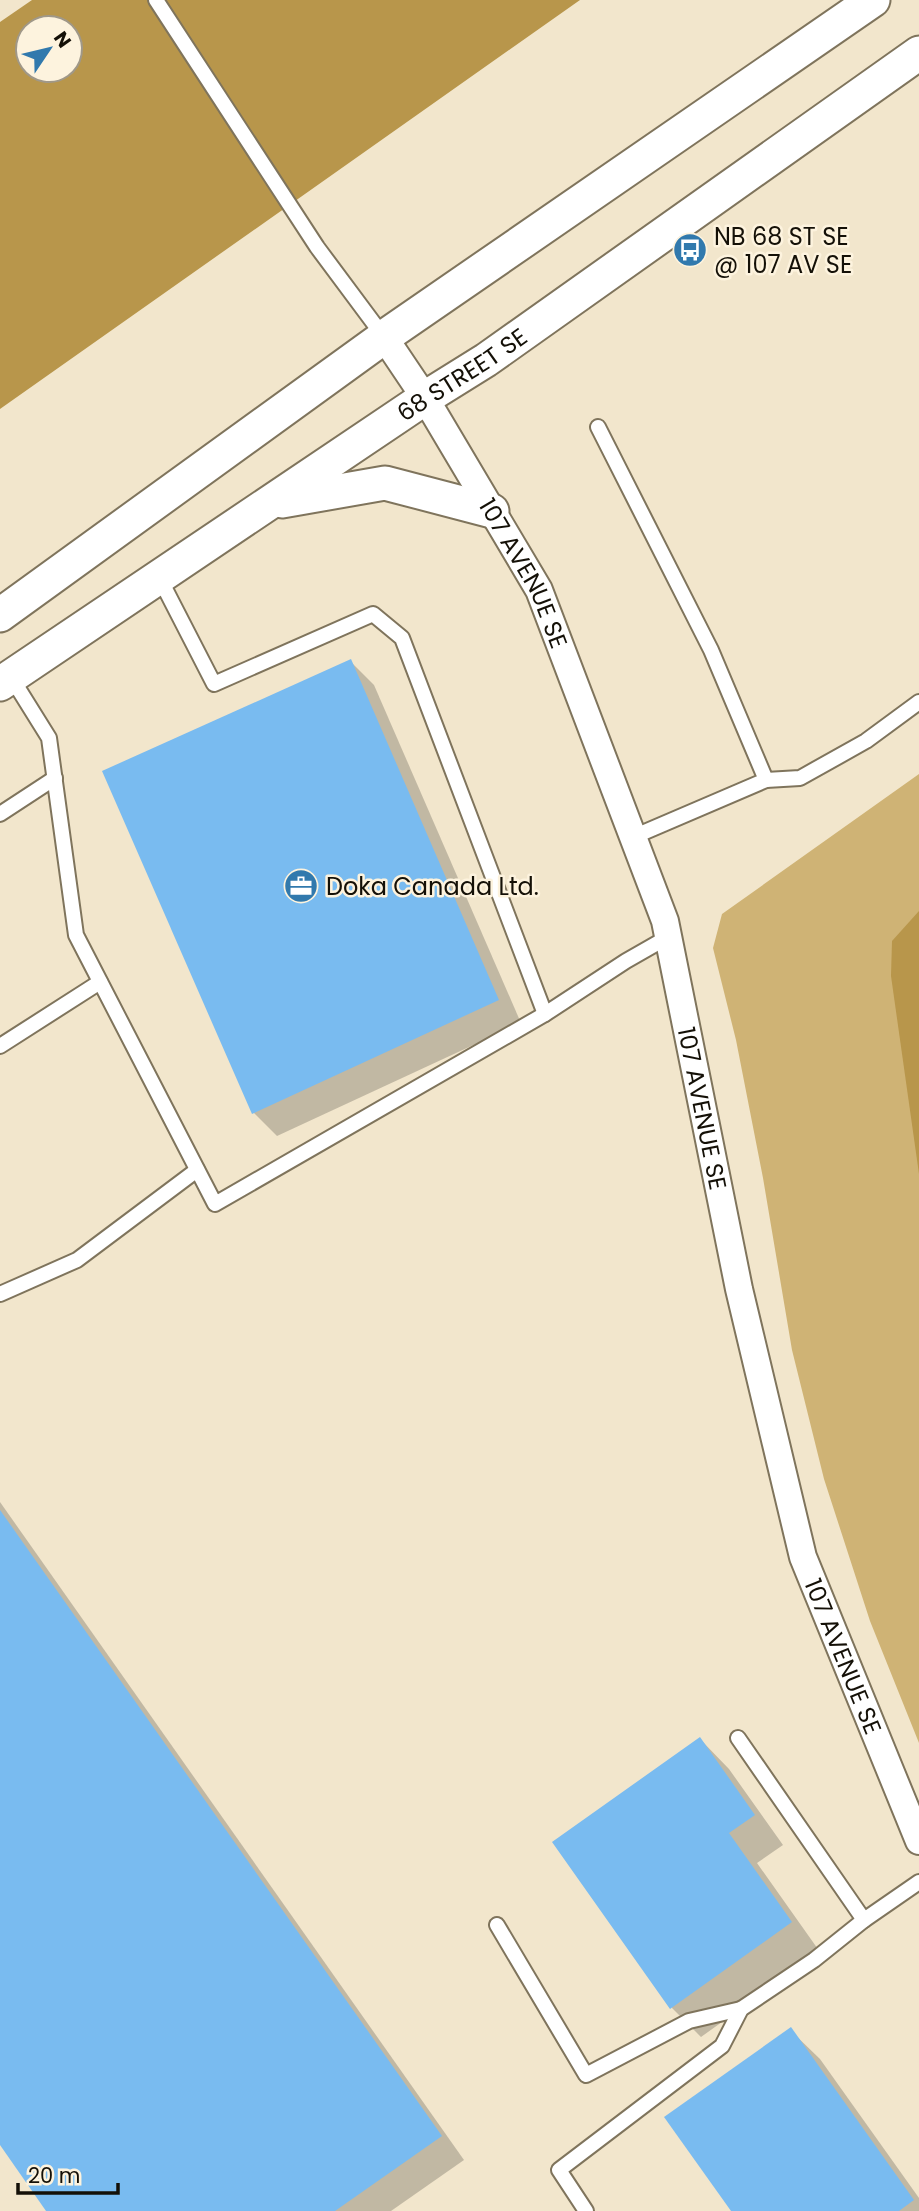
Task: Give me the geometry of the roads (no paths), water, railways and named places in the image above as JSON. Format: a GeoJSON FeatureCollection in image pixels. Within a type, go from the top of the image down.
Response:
{"type":"FeatureCollection","features":[{"type":"Feature","properties":{"kind":"street"},"geometry":{"type":"LineString","coordinates":[[0,615],[384,337],[873,0]]}},
{"type":"Feature","properties":{"kind":"street","name":"68 STREET SE"},"geometry":{"type":"LineString","coordinates":[[6,681],[425,398],[486,360],[919,53]]}},
{"type":"Feature","properties":{"kind":"street","name":"107 AVENUE SE"},"geometry":{"type":"LineString","coordinates":[[384,337],[425,398],[539,590],[665,921],[738,1289],[803,1557],[919,1842]]}},
{"type":"Feature","properties":{"kind":"street"},"geometry":{"type":"LineString","coordinates":[[269,503],[385,483],[492,511]]}},
{"type":"Feature","properties":{"kind":"lane"},"geometry":{"type":"LineString","coordinates":[[156,0],[317,247],[384,337]]}},
{"type":"Feature","properties":{"kind":"lane"},"geometry":{"type":"LineString","coordinates":[[598,427],[711,650],[766,780]]}},
{"type":"Feature","properties":{"kind":"lane"},"geometry":{"type":"LineString","coordinates":[[159,577],[215,684],[373,614],[402,638],[545,1014]]}},
{"type":"Feature","properties":{"kind":"lane"},"geometry":{"type":"LineString","coordinates":[[6,681],[50,738],[76,935],[215,1204],[545,1014],[668,937]]}},
{"type":"Feature","properties":{"kind":"lane"},"geometry":{"type":"LineString","coordinates":[[633,837],[766,780],[800,778],[866,741],[919,702]]}},
{"type":"Feature","properties":{"kind":"lane"},"geometry":{"type":"LineString","coordinates":[[0,814],[55,778]]}},
{"type":"Feature","properties":{"kind":"lane"},"geometry":{"type":"LineString","coordinates":[[0,1046],[100,982]]}},
{"type":"Feature","properties":{"kind":"lane"},"geometry":{"type":"LineString","coordinates":[[0,1294],[77,1260],[197,1170]]}},
{"type":"Feature","properties":{"kind":"lane"},"geometry":{"type":"LineString","coordinates":[[738,1738],[864,1920]]}},
{"type":"Feature","properties":{"kind":"lane"},"geometry":{"type":"LineString","coordinates":[[498,1925],[586,2075],[689,2021],[741,2009],[814,1960],[864,1920],[919,1882]]}},
{"type":"Feature","properties":{"kind":"lane"},"geometry":{"type":"LineString","coordinates":[[586,2211],[559,2170],[722,2046],[741,2009]]}},
{"type":"Feature","properties":{"kind":"place","name":"NB 68 ST SE @ 107 AV SE"},"geometry":{"type":"Point","coordinates":[690,250]}},
{"type":"Feature","properties":{"kind":"place","name":"Doka Canada Ltd."},"geometry":{"type":"Point","coordinates":[301,886]}}]}
